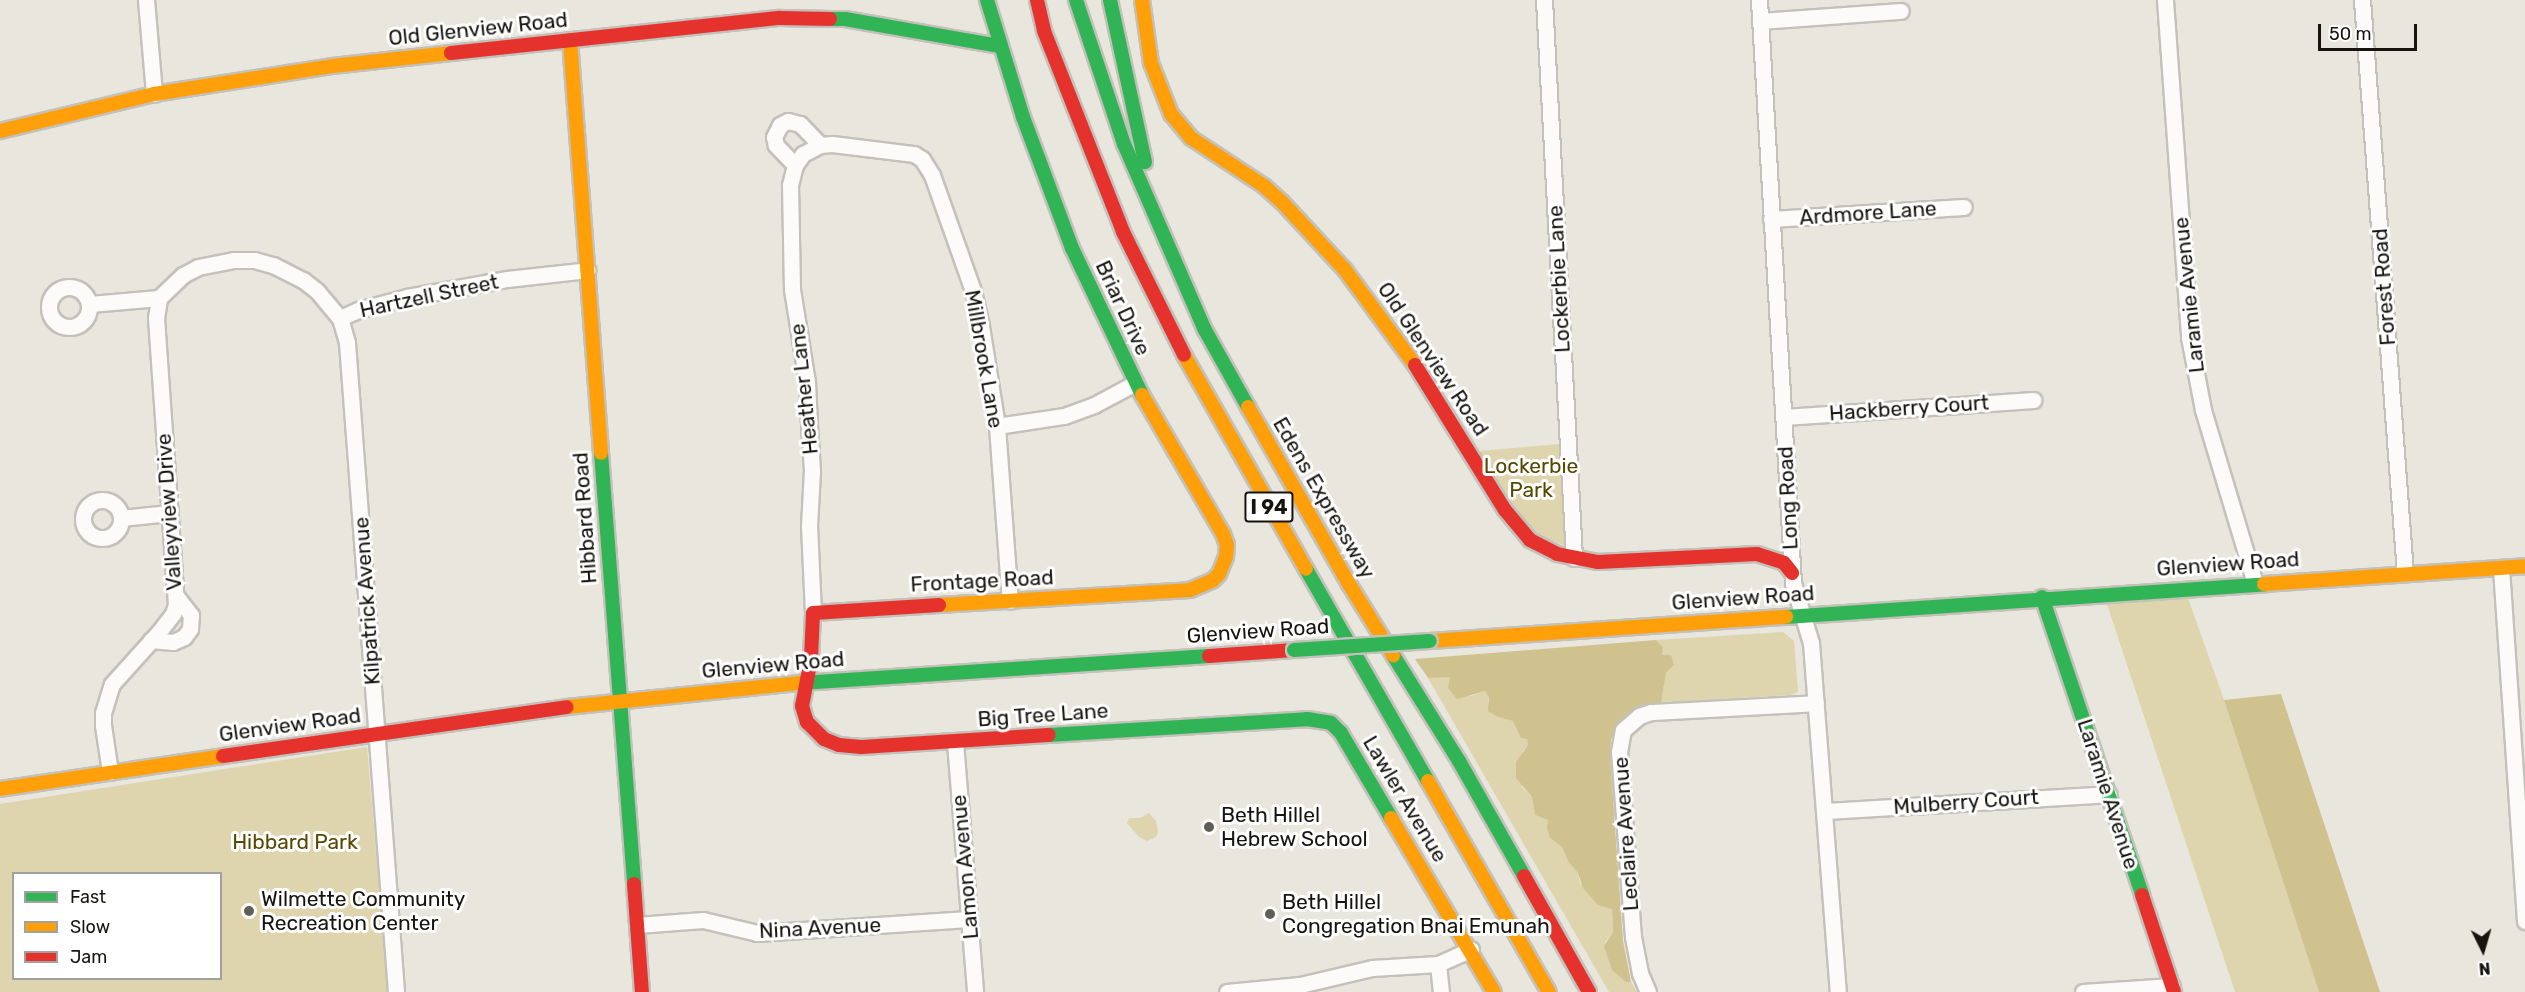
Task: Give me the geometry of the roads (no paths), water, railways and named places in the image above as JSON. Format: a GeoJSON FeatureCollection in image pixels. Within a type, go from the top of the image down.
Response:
{"type":"FeatureCollection","features":[{"type":"Feature","properties":{"kind":"main road"},"geometry":{"type":"LineString","coordinates":[[987,0],[999,46]]}},
{"type":"Feature","properties":{"kind":"main road"},"geometry":{"type":"LineString","coordinates":[[1030,0],[1044,31]]}},
{"type":"Feature","properties":{"kind":"main road","name":"I 94"},"geometry":{"type":"LineString","coordinates":[[1037,0],[1044,31],[1122,232],[1188,364],[1549,992]]}},
{"type":"Feature","properties":{"kind":"main road","name":"Edens Expressway"},"geometry":{"type":"LineString","coordinates":[[1076,0],[1104,90],[1160,230],[1205,330],[1349,584],[1459,761],[1590,992]]}},
{"type":"Feature","properties":{"kind":"main road"},"geometry":{"type":"LineString","coordinates":[[1110,0],[1160,230]]}},
{"type":"Feature","properties":{"kind":"main road","name":"Old Glenview Road"},"geometry":{"type":"LineString","coordinates":[[1142,0],[1154,72],[1163,98],[1180,126],[1208,151],[1264,186],[1304,223],[1344,270],[1416,364],[1521,532],[1541,548],[1574,558],[1619,561],[1749,553],[1784,563],[1792,573]]}},
{"type":"Feature","properties":{"kind":"main road","name":"Old Glenview Road"},"geometry":{"type":"LineString","coordinates":[[0,132],[154,94],[332,66],[780,18],[829,17],[999,46]]}},
{"type":"Feature","properties":{"kind":"main road","name":"Hibbard Road"},"geometry":{"type":"LineString","coordinates":[[570,40],[642,992]]}},
{"type":"Feature","properties":{"kind":"main road","name":"Briar Drive"},"geometry":{"type":"LineString","coordinates":[[999,46],[1072,248],[1135,383],[1223,534],[1227,545],[1226,557],[1219,574]]}},
{"type":"Feature","properties":{"kind":"main road","name":"Glenview Road"},"geometry":{"type":"LineString","coordinates":[[0,789],[620,700],[808,682],[2525,566]]}},
{"type":"Feature","properties":{"kind":"main road","name":"Frontage Road"},"geometry":{"type":"LineString","coordinates":[[813,613],[1190,590],[1204,586],[1219,574]]}},
{"type":"Feature","properties":{"kind":"main road","name":"Laramie Avenue"},"geometry":{"type":"LineString","coordinates":[[2042,597],[2173,989]]}},
{"type":"Feature","properties":{"kind":"main road"},"geometry":{"type":"LineString","coordinates":[[808,682],[813,613]]}},
{"type":"Feature","properties":{"kind":"main road","name":"Big Tree Lane"},"geometry":{"type":"LineString","coordinates":[[808,682],[802,706],[807,722],[824,739],[839,745],[861,747],[1307,719],[1331,723]]}},
{"type":"Feature","properties":{"kind":"main road","name":"Lawler Avenue"},"geometry":{"type":"LineString","coordinates":[[1331,723],[1341,733],[1471,949],[1494,992]]}},
{"type":"Feature","properties":{"kind":"street"},"geometry":{"type":"LineString","coordinates":[[146,0],[154,94]]}},
{"type":"Feature","properties":{"kind":"street","name":"Lockerbie Lane"},"geometry":{"type":"LineString","coordinates":[[1544,0],[1574,558]]}},
{"type":"Feature","properties":{"kind":"street","name":"Long Road"},"geometry":{"type":"LineString","coordinates":[[1758,0],[1792,573],[1811,643],[1838,992]]}},
{"type":"Feature","properties":{"kind":"street","name":"Laramie Avenue"},"geometry":{"type":"LineString","coordinates":[[2165,0],[2189,337],[2203,410],[2254,583]]}},
{"type":"Feature","properties":{"kind":"street","name":"Forest Road"},"geometry":{"type":"LineString","coordinates":[[2362,0],[2405,573]]}},
{"type":"Feature","properties":{"kind":"street"},"geometry":{"type":"LineString","coordinates":[[1760,21],[1901,12]]}},
{"type":"Feature","properties":{"kind":"street"},"geometry":{"type":"LineString","coordinates":[[799,159],[776,145],[774,137],[780,125],[788,121],[800,124],[820,145]]}},
{"type":"Feature","properties":{"kind":"street","name":"Millbrook Lane"},"geometry":{"type":"LineString","coordinates":[[799,159],[820,145],[832,144],[902,151],[914,154],[927,166],[973,291],[981,326],[997,426],[1010,601]]}},
{"type":"Feature","properties":{"kind":"street","name":"Heather Lane"},"geometry":{"type":"LineString","coordinates":[[799,159],[790,184],[789,244],[792,289],[807,382],[812,471],[809,525],[813,613]]}},
{"type":"Feature","properties":{"kind":"street","name":"Ardmore Lane"},"geometry":{"type":"LineString","coordinates":[[1771,219],[1964,207]]}},
{"type":"Feature","properties":{"kind":"street","name":"Hartzell Street"},"geometry":{"type":"LineString","coordinates":[[159,298],[183,275],[198,267],[234,260],[254,260],[273,265],[303,280],[317,291],[340,318],[358,310],[446,289],[588,270]]}},
{"type":"Feature","properties":{"kind":"street"},"geometry":{"type":"LineString","coordinates":[[90,304],[159,298]]}},
{"type":"Feature","properties":{"kind":"street","name":"Valleyview Drive"},"geometry":{"type":"LineString","coordinates":[[110,772],[103,725],[107,698],[112,684],[173,614],[176,596],[156,318],[159,298]]}},
{"type":"Feature","properties":{"kind":"street","name":"Kilpatrick Avenue"},"geometry":{"type":"LineString","coordinates":[[340,318],[347,343],[396,992]]}},
{"type":"Feature","properties":{"kind":"street"},"geometry":{"type":"LineString","coordinates":[[997,426],[1064,416],[1094,405],[1135,383]]}},
{"type":"Feature","properties":{"kind":"street","name":"Hackberry Court"},"geometry":{"type":"LineString","coordinates":[[1784,417],[2033,400]]}},
{"type":"Feature","properties":{"kind":"street"},"geometry":{"type":"LineString","coordinates":[[121,518],[170,513]]}},
{"type":"Feature","properties":{"kind":"street"},"geometry":{"type":"LineString","coordinates":[[2501,567],[2525,921]]}},
{"type":"Feature","properties":{"kind":"street"},"geometry":{"type":"LineString","coordinates":[[151,640],[173,642],[184,637],[190,628],[191,615],[176,596]]}},
{"type":"Feature","properties":{"kind":"street","name":"Leclaire Avenue"},"geometry":{"type":"LineString","coordinates":[[1648,992],[1638,964],[1633,937],[1619,752],[1623,730],[1639,716],[1651,712],[1816,703]]}},
{"type":"Feature","properties":{"kind":"street","name":"Lamon Avenue"},"geometry":{"type":"LineString","coordinates":[[955,742],[975,992]]}},
{"type":"Feature","properties":{"kind":"street","name":"Mulberry Court"},"geometry":{"type":"LineString","coordinates":[[1825,811],[2108,794]]}},
{"type":"Feature","properties":{"kind":"street","name":"Nina Avenue"},"geometry":{"type":"LineString","coordinates":[[637,925],[712,921],[757,933],[969,919]]}},
{"type":"Feature","properties":{"kind":"street"},"geometry":{"type":"LineString","coordinates":[[1227,992],[1300,985],[1372,968],[1438,964],[1471,949]]}},
{"type":"Feature","properties":{"kind":"street"},"geometry":{"type":"LineString","coordinates":[[1438,964],[1442,992]]}},
{"type":"Feature","properties":{"kind":"street"},"geometry":{"type":"LineString","coordinates":[[2083,992],[2173,989]]}},
{"type":"Feature","properties":{"kind":"place","name":"Beth Hillel Hebrew School"},"geometry":{"type":"Point","coordinates":[1209,827]}},
{"type":"Feature","properties":{"kind":"place","name":"Wilmette Community Recreation Center"},"geometry":{"type":"Point","coordinates":[249,911]}},
{"type":"Feature","properties":{"kind":"place","name":"Beth Hillel Congregation Bnai Emunah"},"geometry":{"type":"Point","coordinates":[1270,914]}},
{"type":"Feature","properties":{"kind":"park label","name":"Lockerbie Park"},"geometry":{"type":"Point","coordinates":[1531,478]}},
{"type":"Feature","properties":{"kind":"park label","name":"Hibbard Park"},"geometry":{"type":"Point","coordinates":[295,842]}}]}
